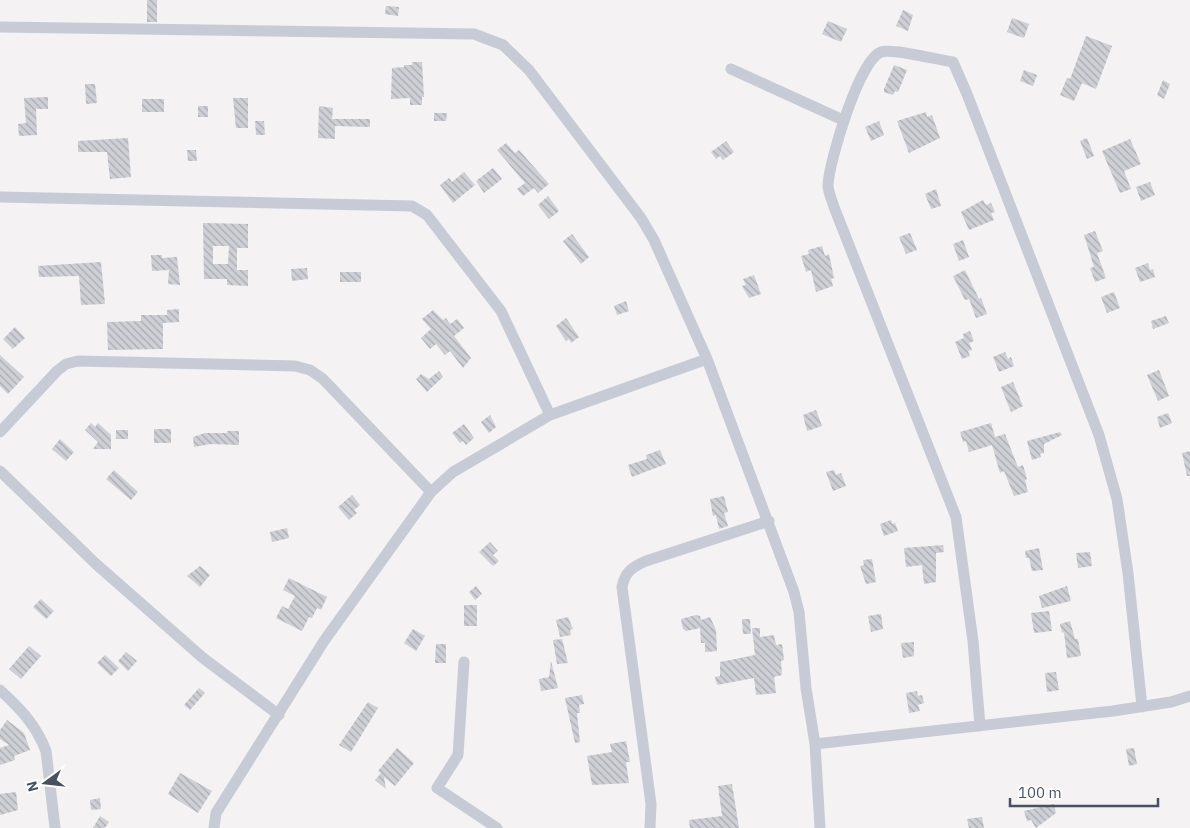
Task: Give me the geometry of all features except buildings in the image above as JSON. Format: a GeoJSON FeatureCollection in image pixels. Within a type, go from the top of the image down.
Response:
{"type":"FeatureCollection","features":[{"type":"Feature","properties":{"kind":"street"},"geometry":{"type":"LineString","coordinates":[[0,27],[474,34],[503,45],[529,70],[641,218],[662,255],[707,359],[788,573],[799,612],[806,688],[815,744],[820,828]]}},
{"type":"Feature","properties":{"kind":"street"},"geometry":{"type":"LineString","coordinates":[[980,726],[973,641],[956,517],[828,187],[843,120],[864,72],[873,58],[881,52],[892,52],[953,62],[1099,434],[1117,499],[1128,573],[1142,707]]}},
{"type":"Feature","properties":{"kind":"street"},"geometry":{"type":"LineString","coordinates":[[731,69],[843,120]]}},
{"type":"Feature","properties":{"kind":"street"},"geometry":{"type":"LineString","coordinates":[[0,197],[412,206],[427,215],[501,310],[550,415]]}},
{"type":"Feature","properties":{"kind":"street"},"geometry":{"type":"LineString","coordinates":[[214,828],[216,812],[324,641],[431,492],[453,472],[550,415],[707,359]]}},
{"type":"Feature","properties":{"kind":"street"},"geometry":{"type":"LineString","coordinates":[[0,432],[58,371],[66,364],[78,360],[295,366],[310,370],[323,379],[431,492]]}},
{"type":"Feature","properties":{"kind":"street"},"geometry":{"type":"LineString","coordinates":[[0,471],[96,564],[203,658],[279,714]]}},
{"type":"Feature","properties":{"kind":"street"},"geometry":{"type":"LineString","coordinates":[[650,828],[651,804],[622,587],[625,575],[632,568],[646,561],[769,521]]}},
{"type":"Feature","properties":{"kind":"street"},"geometry":{"type":"LineString","coordinates":[[464,662],[458,755],[437,788],[497,828]]}},
{"type":"Feature","properties":{"kind":"street"},"geometry":{"type":"LineString","coordinates":[[0,690],[31,719],[46,751],[55,828]]}},
{"type":"Feature","properties":{"kind":"street"},"geometry":{"type":"LineString","coordinates":[[815,744],[1142,707],[1190,696]]}}]}
